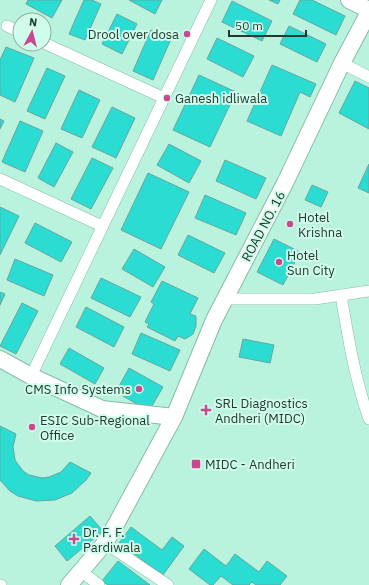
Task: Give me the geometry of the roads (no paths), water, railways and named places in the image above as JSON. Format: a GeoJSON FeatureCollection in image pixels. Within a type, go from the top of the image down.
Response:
{"type":"FeatureCollection","features":[{"type":"Feature","properties":{"kind":"street"},"geometry":{"type":"LineString","coordinates":[[31,376],[211,0]]}},
{"type":"Feature","properties":{"kind":"street"},"geometry":{"type":"LineString","coordinates":[[349,0],[369,11]]}},
{"type":"Feature","properties":{"kind":"street","name":"ROAD NO. 16"},"geometry":{"type":"LineString","coordinates":[[104,543],[129,502],[174,417],[224,299],[285,183],[342,63],[369,11]]}},
{"type":"Feature","properties":{"kind":"street"},"geometry":{"type":"LineString","coordinates":[[7,26],[12,28]]}},
{"type":"Feature","properties":{"kind":"street"},"geometry":{"type":"LineString","coordinates":[[52,47],[164,98]]}},
{"type":"Feature","properties":{"kind":"street"},"geometry":{"type":"LineString","coordinates":[[342,63],[369,77]]}},
{"type":"Feature","properties":{"kind":"street"},"geometry":{"type":"LineString","coordinates":[[0,179],[102,226]]}},
{"type":"Feature","properties":{"kind":"street"},"geometry":{"type":"LineString","coordinates":[[224,299],[315,299],[369,291]]}},
{"type":"Feature","properties":{"kind":"street"},"geometry":{"type":"LineString","coordinates":[[341,295],[349,346],[361,396],[369,419]]}},
{"type":"Feature","properties":{"kind":"street"},"geometry":{"type":"LineString","coordinates":[[0,359],[31,376],[102,409],[174,417]]}},
{"type":"Feature","properties":{"kind":"street"},"geometry":{"type":"LineString","coordinates":[[69,585],[104,543],[168,585]]}},
{"type":"Feature","properties":{"kind":"street"},"geometry":{"type":"LineString","coordinates":[[81,571],[99,585]]}},
{"type":"Feature","properties":{"kind":"place","name":"Drool over dosa"},"geometry":{"type":"Point","coordinates":[187,34]}},
{"type":"Feature","properties":{"kind":"place","name":"Ganesh idliwala"},"geometry":{"type":"Point","coordinates":[167,98]}},
{"type":"Feature","properties":{"kind":"place","name":"Hotel Krishna"},"geometry":{"type":"Point","coordinates":[290,224]}},
{"type":"Feature","properties":{"kind":"place","name":"Hotel Sun City"},"geometry":{"type":"Point","coordinates":[279,262]}},
{"type":"Feature","properties":{"kind":"place","name":"CMS Info Systems"},"geometry":{"type":"Point","coordinates":[139,389]}},
{"type":"Feature","properties":{"kind":"place","name":"SRL Diagnostics Andheri (MIDC)"},"geometry":{"type":"Point","coordinates":[206,410]}},
{"type":"Feature","properties":{"kind":"place","name":"ESIC Sub-Regional Office"},"geometry":{"type":"Point","coordinates":[32,427]}},
{"type":"Feature","properties":{"kind":"place","name":"MIDC - Andheri"},"geometry":{"type":"Point","coordinates":[196,464]}},
{"type":"Feature","properties":{"kind":"place","name":"Dr. F. F. Pardiwala"},"geometry":{"type":"Point","coordinates":[74,539]}}]}
